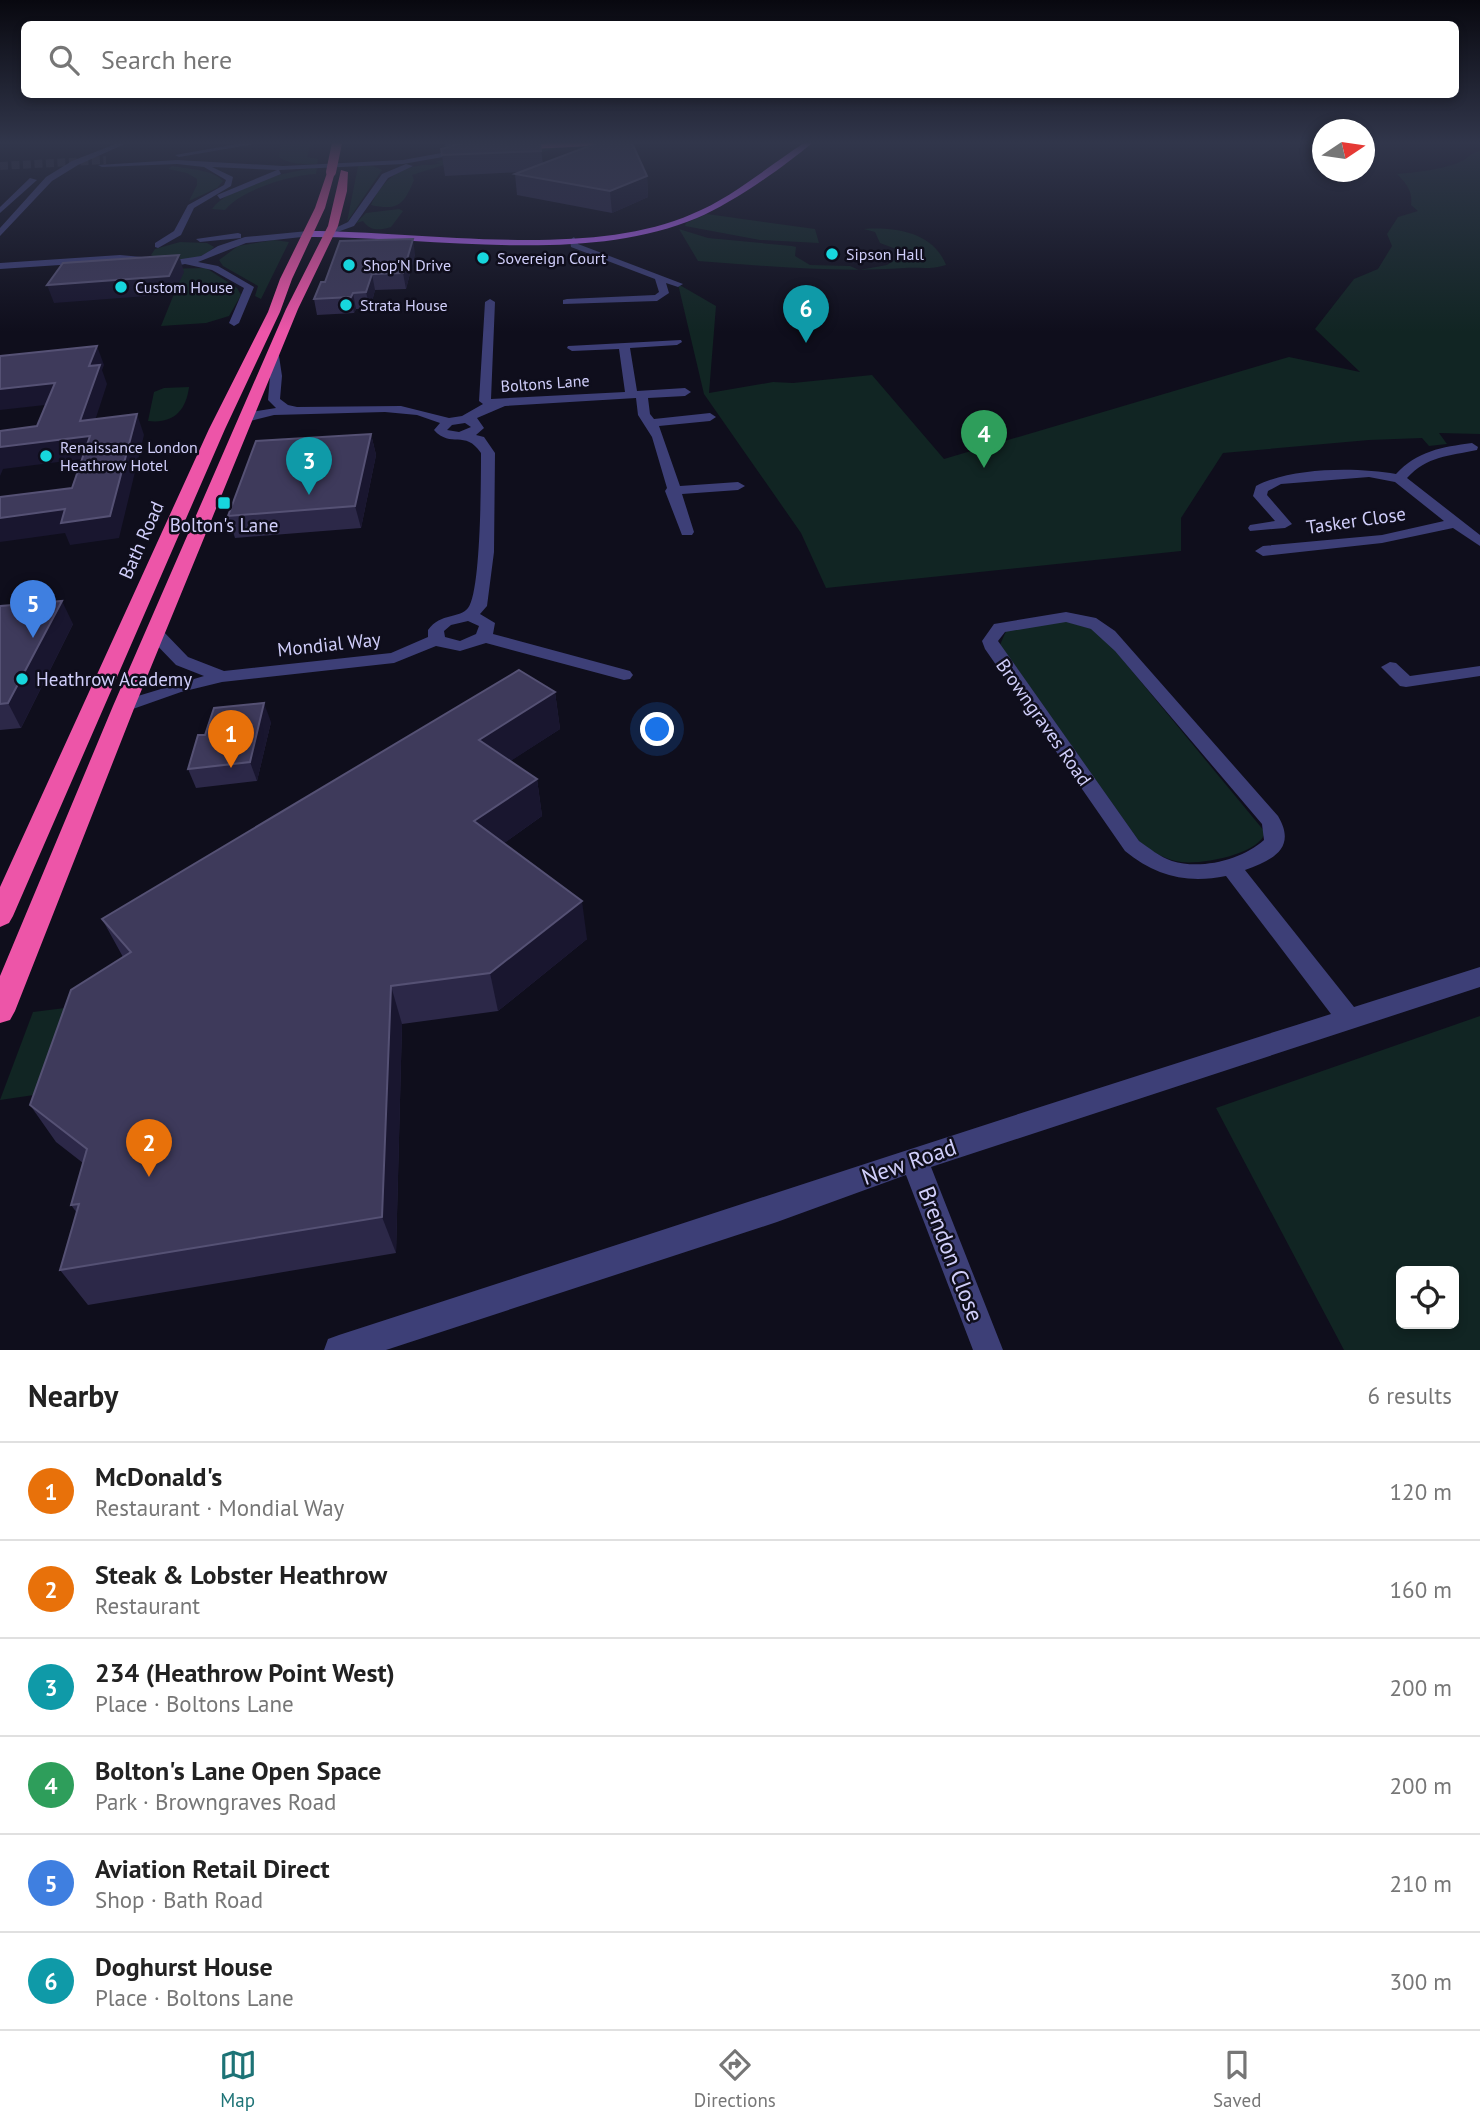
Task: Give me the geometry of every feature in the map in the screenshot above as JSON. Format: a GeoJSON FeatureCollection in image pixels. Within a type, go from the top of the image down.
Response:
{"type":"FeatureCollection","features":[{"type":"Feature","properties":{"kind":"highway","name":"Bath Road"},"geometry":{"type":"LineString","coordinates":[[0,916],[220,420],[274,312],[318,206]]}},
{"type":"Feature","properties":{"kind":"highway"},"geometry":{"type":"LineString","coordinates":[[0,1012],[124,706],[292,309],[332,233],[339,206]]}},
{"type":"Feature","properties":{"kind":"main road"},"geometry":{"type":"LineString","coordinates":[[308,234],[574,240],[645,231],[694,216],[710,206]]}},
{"type":"Feature","properties":{"kind":"street"},"geometry":{"type":"LineString","coordinates":[[0,233],[24,206]]}},
{"type":"Feature","properties":{"kind":"street"},"geometry":{"type":"LineString","coordinates":[[147,261],[142,255],[175,236],[185,221],[186,213],[193,206]]}},
{"type":"Feature","properties":{"kind":"street"},"geometry":{"type":"LineString","coordinates":[[185,221],[199,215],[209,206]]}},
{"type":"Feature","properties":{"kind":"street"},"geometry":{"type":"LineString","coordinates":[[332,233],[351,224],[363,206]]}},
{"type":"Feature","properties":{"kind":"street"},"geometry":{"type":"LineString","coordinates":[[2,262],[155,246],[193,238],[297,232],[308,234]]}},
{"type":"Feature","properties":{"kind":"street"},"geometry":{"type":"LineString","coordinates":[[175,263],[245,240],[308,234]]}},
{"type":"Feature","properties":{"kind":"street"},"geometry":{"type":"LineString","coordinates":[[193,238],[218,243],[212,261],[215,268]]}},
{"type":"Feature","properties":{"kind":"street"},"geometry":{"type":"LineString","coordinates":[[574,240],[575,245],[678,284]]}},
{"type":"Feature","properties":{"kind":"street"},"geometry":{"type":"LineString","coordinates":[[2,262],[21,265],[120,258],[215,268],[249,287],[234,323]]}},
{"type":"Feature","properties":{"kind":"street"},"geometry":{"type":"LineString","coordinates":[[567,302],[657,298],[664,293],[659,277]]}},
{"type":"Feature","properties":{"kind":"street"},"geometry":{"type":"LineString","coordinates":[[489,302],[485,401],[493,404]]}},
{"type":"Feature","properties":{"kind":"street","name":"Boltons Lane"},"geometry":{"type":"LineString","coordinates":[[572,348],[677,342]]}},
{"type":"Feature","properties":{"kind":"street"},"geometry":{"type":"LineString","coordinates":[[624,345],[636,395],[644,415],[658,437],[687,532]]}},
{"type":"Feature","properties":{"kind":"street"},"geometry":{"type":"LineString","coordinates":[[273,356],[276,376],[274,400],[284,408],[294,410]]}},
{"type":"Feature","properties":{"kind":"street","name":"Boltons Lane"},"geometry":{"type":"LineString","coordinates":[[448,422],[465,419],[493,404],[685,392]]}},
{"type":"Feature","properties":{"kind":"street"},"geometry":{"type":"LineString","coordinates":[[246,418],[268,411],[381,408],[419,412],[448,422]]}},
{"type":"Feature","properties":{"kind":"street"},"geometry":{"type":"LineString","coordinates":[[220,420],[269,419],[319,411]]}},
{"type":"Feature","properties":{"kind":"street"},"geometry":{"type":"LineString","coordinates":[[651,423],[710,417]]}},
{"type":"Feature","properties":{"kind":"street"},"geometry":{"type":"LineString","coordinates":[[448,422],[440,427],[441,432],[455,436],[466,435],[479,426],[475,421],[465,419]]}},
{"type":"Feature","properties":{"kind":"street"},"geometry":{"type":"LineString","coordinates":[[466,435],[479,440],[488,453],[486,552],[479,606],[470,616]]}},
{"type":"Feature","properties":{"kind":"street"},"geometry":{"type":"LineString","coordinates":[[1399,479],[1408,468],[1429,454],[1453,449],[1470,454]]}},
{"type":"Feature","properties":{"kind":"street"},"geometry":{"type":"LineString","coordinates":[[1255,528],[1285,524],[1260,496],[1261,489],[1266,484],[1278,480],[1356,474],[1399,479],[1480,542]]}},
{"type":"Feature","properties":{"kind":"street"},"geometry":{"type":"LineString","coordinates":[[673,491],[738,486]]}},
{"type":"Feature","properties":{"kind":"street","name":"Tasker Close"},"geometry":{"type":"LineString","coordinates":[[1263,551],[1382,539],[1455,523]]}},
{"type":"Feature","properties":{"kind":"street"},"geometry":{"type":"LineString","coordinates":[[484,637],[487,623],[470,616],[446,621],[436,630],[437,639],[447,645],[463,646],[484,637],[624,675]]}},
{"type":"Feature","properties":{"kind":"street","name":"Browngraves Road"},"geometry":{"type":"LineString","coordinates":[[1066,617],[1087,619],[1106,631],[1274,828],[1275,843],[1268,850],[1261,856],[1230,866],[1183,871],[1158,863],[1132,846],[993,649],[990,641],[995,631],[1015,624],[1066,617]]}},
{"type":"Feature","properties":{"kind":"street"},"geometry":{"type":"LineString","coordinates":[[155,633],[182,661],[222,677]]}},
{"type":"Feature","properties":{"kind":"street","name":"Mondial Way"},"geometry":{"type":"LineString","coordinates":[[124,706],[176,688],[222,677],[394,658],[437,639]]}},
{"type":"Feature","properties":{"kind":"street"},"geometry":{"type":"LineString","coordinates":[[1390,667],[1406,682],[1480,671]]}},
{"type":"Feature","properties":{"kind":"street"},"geometry":{"type":"LineString","coordinates":[[1230,866],[1350,1021]]}},
{"type":"Feature","properties":{"kind":"street","name":"New Road"},"geometry":{"type":"LineString","coordinates":[[339,1350],[765,1212],[914,1158],[1350,1021],[1480,977]]}},
{"type":"Feature","properties":{"kind":"street","name":"Brendon Close"},"geometry":{"type":"LineString","coordinates":[[914,1158],[988,1350]]}},
{"type":"Feature","properties":{"kind":"green space"},"geometry":{"type":"Polygon","coordinates":[[[215,206],[229,206],[225,210],[212,209],[215,206]]]}},
{"type":"Feature","properties":{"kind":"green space"},"geometry":{"type":"Polygon","coordinates":[[[350,206],[358,206],[347,222],[350,206]]]}},
{"type":"Feature","properties":{"kind":"green space"},"geometry":{"type":"Polygon","coordinates":[[[1412,206],[1480,206],[1480,434],[1439,433],[1447,444],[1429,446],[1422,438],[1223,453],[1181,518],[1181,551],[826,588],[801,533],[704,394],[678,284],[716,306],[709,393],[773,382],[793,383],[872,375],[944,459],[1289,357],[1360,372],[1315,329],[1354,279],[1378,269],[1392,246],[1387,234],[1398,217],[1418,211],[1412,206]]]}},
{"type":"Feature","properties":{"kind":"green space"},"geometry":{"type":"Polygon","coordinates":[[[399,209],[403,211],[391,227],[376,229],[363,221],[356,223],[366,213],[399,209]]]}},
{"type":"Feature","properties":{"kind":"green space"},"geometry":{"type":"Polygon","coordinates":[[[707,214],[815,229],[819,243],[760,240],[685,226],[686,223],[707,214]]]}},
{"type":"Feature","properties":{"kind":"green space"},"geometry":{"type":"Polygon","coordinates":[[[679,229],[708,238],[792,246],[796,247],[795,256],[810,265],[850,266],[858,270],[698,261],[679,229]]]}},
{"type":"Feature","properties":{"kind":"green space"},"geometry":{"type":"Polygon","coordinates":[[[864,229],[888,229],[912,234],[932,245],[946,265],[930,268],[861,270],[887,265],[901,256],[896,249],[880,243],[875,232],[864,229]]]}},
{"type":"Feature","properties":{"kind":"green space"},"geometry":{"type":"Polygon","coordinates":[[[274,240],[289,242],[261,299],[255,296],[258,286],[223,266],[219,260],[238,246],[274,240]]]}},
{"type":"Feature","properties":{"kind":"green space"},"geometry":{"type":"Polygon","coordinates":[[[180,242],[207,243],[214,247],[201,256],[184,260],[151,255],[155,249],[180,242]]]}},
{"type":"Feature","properties":{"kind":"green space"},"geometry":{"type":"Polygon","coordinates":[[[206,268],[237,288],[241,295],[229,316],[206,323],[161,326],[174,294],[155,269],[206,268]]]}},
{"type":"Feature","properties":{"kind":"green space"},"geometry":{"type":"Polygon","coordinates":[[[189,387],[185,403],[177,414],[165,420],[148,421],[154,392],[164,388],[189,387]]]}},
{"type":"Feature","properties":{"kind":"green space"},"geometry":{"type":"Polygon","coordinates":[[[1064,621],[1099,631],[1265,832],[1261,840],[1242,852],[1202,862],[1175,861],[1141,844],[1000,645],[1006,631],[1064,621]]]}},
{"type":"Feature","properties":{"kind":"green space"},"geometry":{"type":"Polygon","coordinates":[[[65,1008],[34,1095],[0,1100],[33,1012],[65,1008]]]}},
{"type":"Feature","properties":{"kind":"green space"},"geometry":{"type":"Polygon","coordinates":[[[1480,1016],[1480,1350],[1344,1350],[1216,1108],[1480,1016]]]}},
{"type":"Feature","properties":{"kind":"building"},"geometry":{"type":"Polygon","coordinates":[[[413,239],[403,273],[372,274],[366,292],[353,293],[351,297],[314,299],[321,282],[325,282],[340,241],[413,239]]]}},
{"type":"Feature","properties":{"kind":"building"},"geometry":{"type":"Polygon","coordinates":[[[179,255],[169,276],[47,285],[63,263],[179,255]]]}},
{"type":"Feature","properties":{"kind":"building"},"geometry":{"type":"Polygon","coordinates":[[[97,346],[89,366],[100,365],[80,421],[137,414],[110,516],[61,523],[65,509],[0,518],[0,497],[72,488],[90,436],[0,447],[0,431],[37,426],[55,383],[0,389],[0,356],[97,346]]]}},
{"type":"Feature","properties":{"kind":"building"},"geometry":{"type":"Polygon","coordinates":[[[371,434],[355,506],[228,516],[256,441],[371,434]]]}},
{"type":"Feature","properties":{"kind":"building"},"geometry":{"type":"Polygon","coordinates":[[[62,601],[8,703],[0,704],[0,606],[62,601]]]}},
{"type":"Feature","properties":{"kind":"building"},"geometry":{"type":"Polygon","coordinates":[[[519,670],[555,692],[479,740],[537,779],[474,821],[582,901],[490,973],[391,986],[382,1217],[60,1270],[79,1204],[71,1205],[87,1149],[30,1105],[71,990],[131,952],[102,919],[519,670]]]}},
{"type":"Feature","properties":{"kind":"building"},"geometry":{"type":"Polygon","coordinates":[[[264,703],[250,762],[188,769],[198,735],[205,735],[214,708],[264,703]]]}},
{"type":"Feature","properties":{"kind":"place","name":"Sipson Hall"},"geometry":{"type":"Point","coordinates":[832,254]}},
{"type":"Feature","properties":{"kind":"place","name":"Sovereign Court"},"geometry":{"type":"Point","coordinates":[483,258]}},
{"type":"Feature","properties":{"kind":"place","name":"Shop'N Drive"},"geometry":{"type":"Point","coordinates":[349,265]}},
{"type":"Feature","properties":{"kind":"place","name":"Custom House"},"geometry":{"type":"Point","coordinates":[121,287]}},
{"type":"Feature","properties":{"kind":"place","name":"Strata House"},"geometry":{"type":"Point","coordinates":[346,305]}},
{"type":"Feature","properties":{"kind":"place","name":"Doghurst House"},"geometry":{"type":"Point","coordinates":[806,343]}},
{"type":"Feature","properties":{"kind":"place","name":"Renaissance London Heathrow Hotel"},"geometry":{"type":"Point","coordinates":[46,456]}},
{"type":"Feature","properties":{"kind":"place","name":"Bolton's Lane Open Space"},"geometry":{"type":"Point","coordinates":[984,468]}},
{"type":"Feature","properties":{"kind":"place","name":"234 (Heathrow Point West)"},"geometry":{"type":"Point","coordinates":[309,495]}},
{"type":"Feature","properties":{"kind":"place","name":"Bolton's Lane"},"geometry":{"type":"Point","coordinates":[224,503]}},
{"type":"Feature","properties":{"kind":"place","name":"Aviation Retail Direct"},"geometry":{"type":"Point","coordinates":[33,638]}},
{"type":"Feature","properties":{"kind":"place","name":"Heathrow Academy"},"geometry":{"type":"Point","coordinates":[22,679]}},
{"type":"Feature","properties":{"kind":"place","name":"McDonald's"},"geometry":{"type":"Point","coordinates":[231,768]}},
{"type":"Feature","properties":{"kind":"place","name":"Steak & Lobster Heathrow"},"geometry":{"type":"Point","coordinates":[149,1177]}}]}
